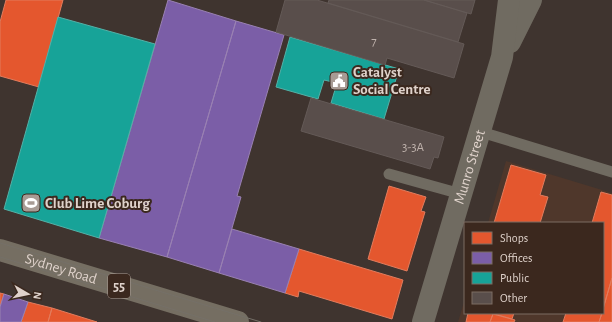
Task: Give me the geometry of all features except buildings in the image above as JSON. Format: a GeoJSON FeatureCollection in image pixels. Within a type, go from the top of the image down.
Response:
{"type":"FeatureCollection","features":[{"type":"Feature","properties":{"kind":"highway","name":"Sydney Road"},"geometry":{"type":"LineString","coordinates":[[0,250],[238,322]]}},
{"type":"Feature","properties":{"kind":"street","name":"Munro Street"},"geometry":{"type":"LineString","coordinates":[[423,322],[502,57],[509,0]]}},
{"type":"Feature","properties":{"kind":"street","name":"Munro Street"},"geometry":{"type":"LineString","coordinates":[[502,57],[530,0]]}},
{"type":"Feature","properties":{"kind":"lane"},"geometry":{"type":"LineString","coordinates":[[480,132],[612,172]]}},
{"type":"Feature","properties":{"kind":"lane"},"geometry":{"type":"LineString","coordinates":[[389,174],[462,194]]}},
{"type":"Feature","properties":{"kind":"shaded area"},"geometry":{"type":"Polygon","coordinates":[[[506,161],[612,193],[612,322],[458,322],[464,302],[464,314],[604,314],[604,222],[488,222],[506,161]]]}},
{"type":"Feature","properties":{"kind":"tram line"},"geometry":{"type":"LineString","coordinates":[[0,243],[261,322]]}},
{"type":"Feature","properties":{"kind":"tram line"},"geometry":{"type":"LineString","coordinates":[[0,257],[215,322]]}},
{"type":"Feature","properties":{"kind":"place","name":"Catalyst Social Centre"},"geometry":{"type":"Point","coordinates":[339,81]}},
{"type":"Feature","properties":{"kind":"place","name":"Club Lime Coburg"},"geometry":{"type":"Point","coordinates":[31,203]}}]}
